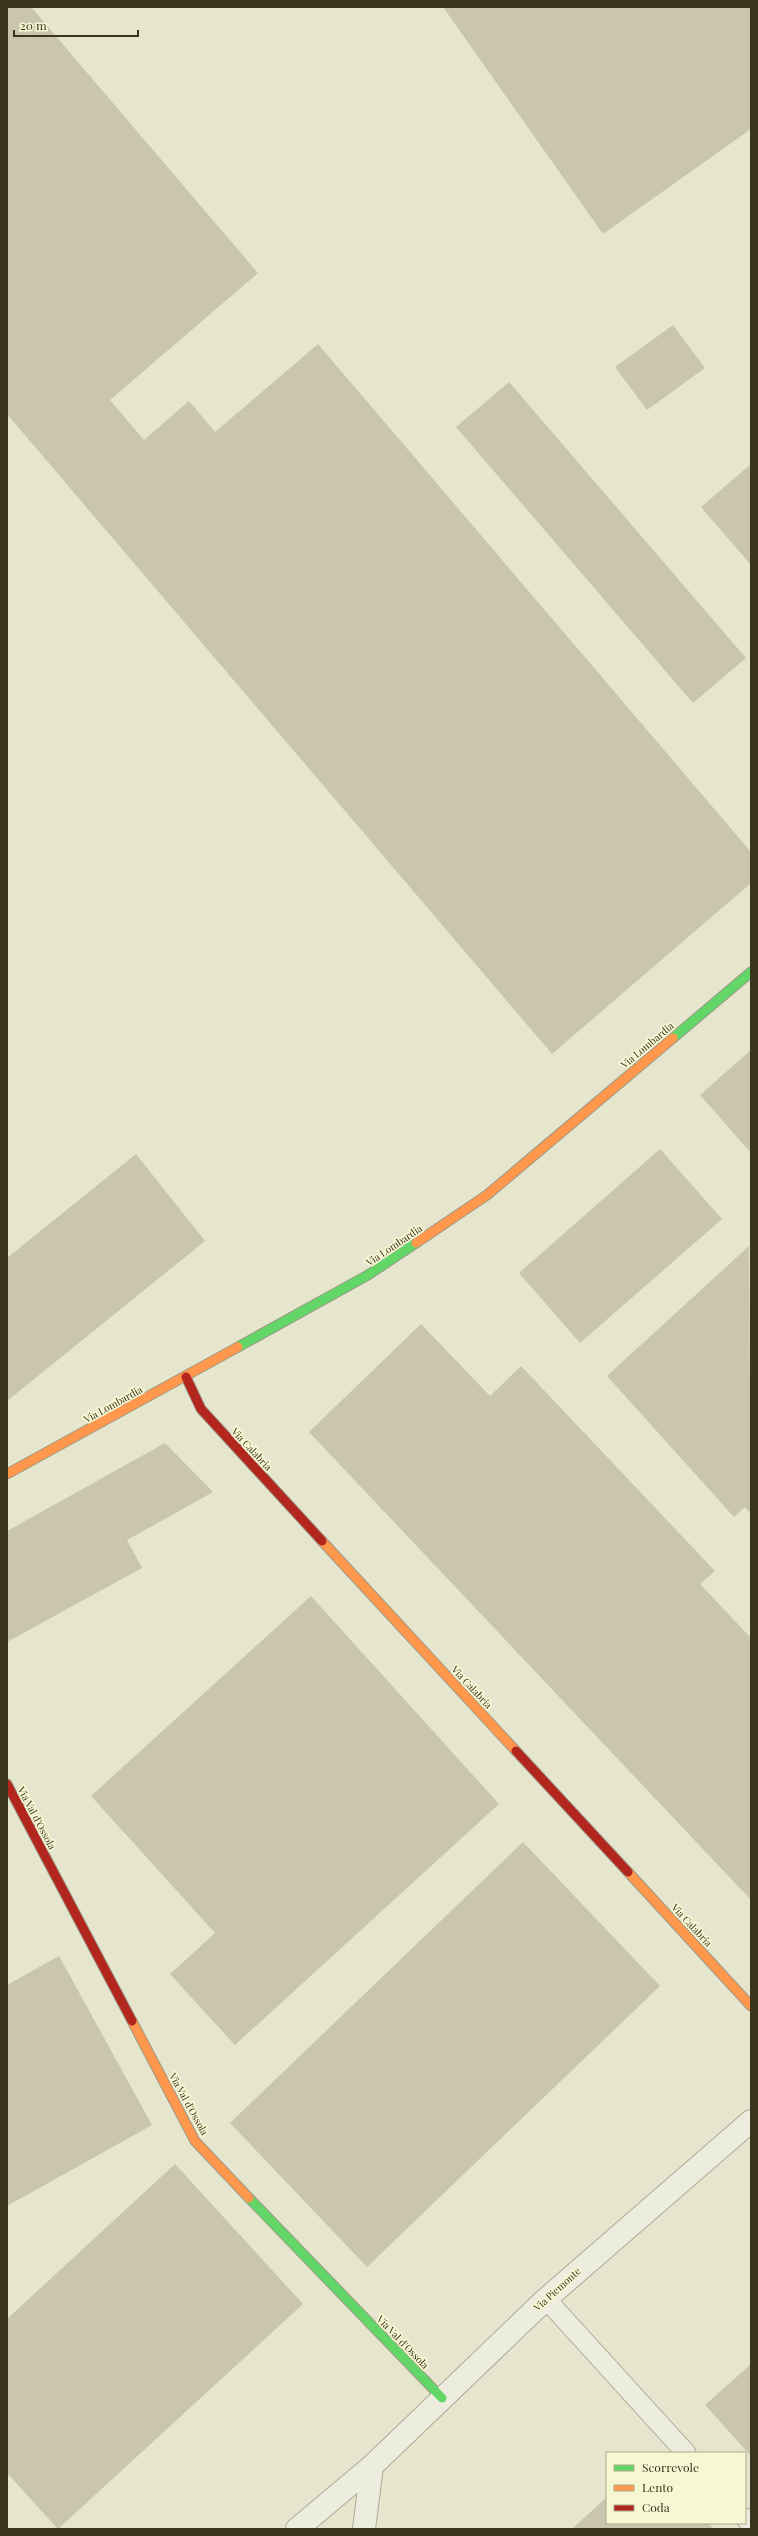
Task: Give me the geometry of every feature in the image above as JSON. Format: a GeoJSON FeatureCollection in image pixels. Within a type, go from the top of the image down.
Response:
{"type":"FeatureCollection","features":[{"type":"Feature","properties":{"kind":"street","name":"Via Lombardia"},"geometry":{"type":"LineString","coordinates":[[7,1474],[186,1377],[368,1275],[486,1195],[751,972]]}},
{"type":"Feature","properties":{"kind":"street","name":"Via Calabria"},"geometry":{"type":"LineString","coordinates":[[186,1377],[201,1409],[751,2006]]}},
{"type":"Feature","properties":{"kind":"street","name":"Via Val d'Ossola"},"geometry":{"type":"LineString","coordinates":[[7,1784],[195,2141],[442,2398]]}},
{"type":"Feature","properties":{"kind":"street","name":"Via Piemonte"},"geometry":{"type":"LineString","coordinates":[[296,2529],[372,2466],[546,2299],[751,2121]]}},
{"type":"Feature","properties":{"kind":"street"},"geometry":{"type":"LineString","coordinates":[[364,2529],[372,2466]]}},
{"type":"Feature","properties":{"kind":"lane"},"geometry":{"type":"LineString","coordinates":[[546,2299],[685,2452]]}},
{"type":"Feature","properties":{"kind":"building"},"geometry":{"type":"Polygon","coordinates":[[[7,7],[31,7],[258,273],[110,400],[144,440],[189,401],[215,432],[318,344],[751,852],[751,883],[552,1054],[7,414],[7,7]]]}},
{"type":"Feature","properties":{"kind":"building"},"geometry":{"type":"Polygon","coordinates":[[[443,7],[751,7],[751,129],[603,234],[443,7]]]}},
{"type":"Feature","properties":{"kind":"building"},"geometry":{"type":"Polygon","coordinates":[[[673,325],[705,368],[647,410],[615,367],[673,325]]]}},
{"type":"Feature","properties":{"kind":"building"},"geometry":{"type":"Polygon","coordinates":[[[509,382],[746,658],[693,703],[456,427],[509,382]]]}},
{"type":"Feature","properties":{"kind":"building"},"geometry":{"type":"Polygon","coordinates":[[[751,464],[751,565],[701,507],[751,464]]]}},
{"type":"Feature","properties":{"kind":"building"},"geometry":{"type":"Polygon","coordinates":[[[751,1050],[751,1153],[700,1095],[751,1050]]]}},
{"type":"Feature","properties":{"kind":"building"},"geometry":{"type":"Polygon","coordinates":[[[660,1149],[722,1219],[580,1343],[519,1273],[660,1149]]]}},
{"type":"Feature","properties":{"kind":"building"},"geometry":{"type":"Polygon","coordinates":[[[136,1154],[205,1241],[7,1401],[7,1258],[136,1154]]]}},
{"type":"Feature","properties":{"kind":"building"},"geometry":{"type":"Polygon","coordinates":[[[749,1246],[751,1514],[745,1507],[734,1517],[607,1376],[749,1246]]]}},
{"type":"Feature","properties":{"kind":"building"},"geometry":{"type":"Polygon","coordinates":[[[421,1324],[490,1396],[521,1366],[715,1571],[700,1584],[751,1638],[751,1900],[309,1432],[421,1324]]]}},
{"type":"Feature","properties":{"kind":"building"},"geometry":{"type":"Polygon","coordinates":[[[165,1443],[213,1492],[127,1540],[142,1568],[7,1642],[7,1531],[165,1443]]]}},
{"type":"Feature","properties":{"kind":"building"},"geometry":{"type":"Polygon","coordinates":[[[311,1596],[499,1804],[235,2045],[170,1974],[215,1933],[91,1796],[311,1596]]]}},
{"type":"Feature","properties":{"kind":"building"},"geometry":{"type":"Polygon","coordinates":[[[523,1842],[660,1986],[367,2267],[230,2123],[523,1842]]]}},
{"type":"Feature","properties":{"kind":"building"},"geometry":{"type":"Polygon","coordinates":[[[59,1956],[152,2125],[7,2206],[7,1985],[59,1956]]]}},
{"type":"Feature","properties":{"kind":"building"},"geometry":{"type":"Polygon","coordinates":[[[175,2164],[303,2304],[58,2529],[7,2473],[7,2319],[175,2164]]]}},
{"type":"Feature","properties":{"kind":"building"},"geometry":{"type":"Polygon","coordinates":[[[751,2364],[751,2456],[705,2405],[751,2364]]]}},
{"type":"Feature","properties":{"kind":"building"},"geometry":{"type":"Polygon","coordinates":[[[606,2498],[606,2524],[709,2524],[714,2529],[572,2529],[606,2498]]]}},
{"type":"Feature","properties":{"kind":"traffic: fast"},"geometry":{"type":"LineString","coordinates":[[673,1038],[751,972]]}},
{"type":"Feature","properties":{"kind":"traffic: fast"},"geometry":{"type":"LineString","coordinates":[[238,1347],[368,1275],[416,1243]]}},
{"type":"Feature","properties":{"kind":"traffic: fast"},"geometry":{"type":"LineString","coordinates":[[249,2198],[442,2398]]}},
{"type":"Feature","properties":{"kind":"traffic: slow"},"geometry":{"type":"LineString","coordinates":[[416,1243],[487,1195],[673,1038]]}},
{"type":"Feature","properties":{"kind":"traffic: slow"},"geometry":{"type":"LineString","coordinates":[[7,1474],[238,1347]]}},
{"type":"Feature","properties":{"kind":"traffic: slow"},"geometry":{"type":"LineString","coordinates":[[322,1541],[516,1751]]}},
{"type":"Feature","properties":{"kind":"traffic: slow"},"geometry":{"type":"LineString","coordinates":[[628,1872],[751,2006]]}},
{"type":"Feature","properties":{"kind":"traffic: slow"},"geometry":{"type":"LineString","coordinates":[[132,2021],[195,2141],[249,2198]]}},
{"type":"Feature","properties":{"kind":"traffic: jam"},"geometry":{"type":"LineString","coordinates":[[186,1377],[201,1409],[322,1541]]}},
{"type":"Feature","properties":{"kind":"traffic: jam"},"geometry":{"type":"LineString","coordinates":[[516,1751],[628,1872]]}},
{"type":"Feature","properties":{"kind":"traffic: jam"},"geometry":{"type":"LineString","coordinates":[[7,1784],[132,2021]]}}]}
